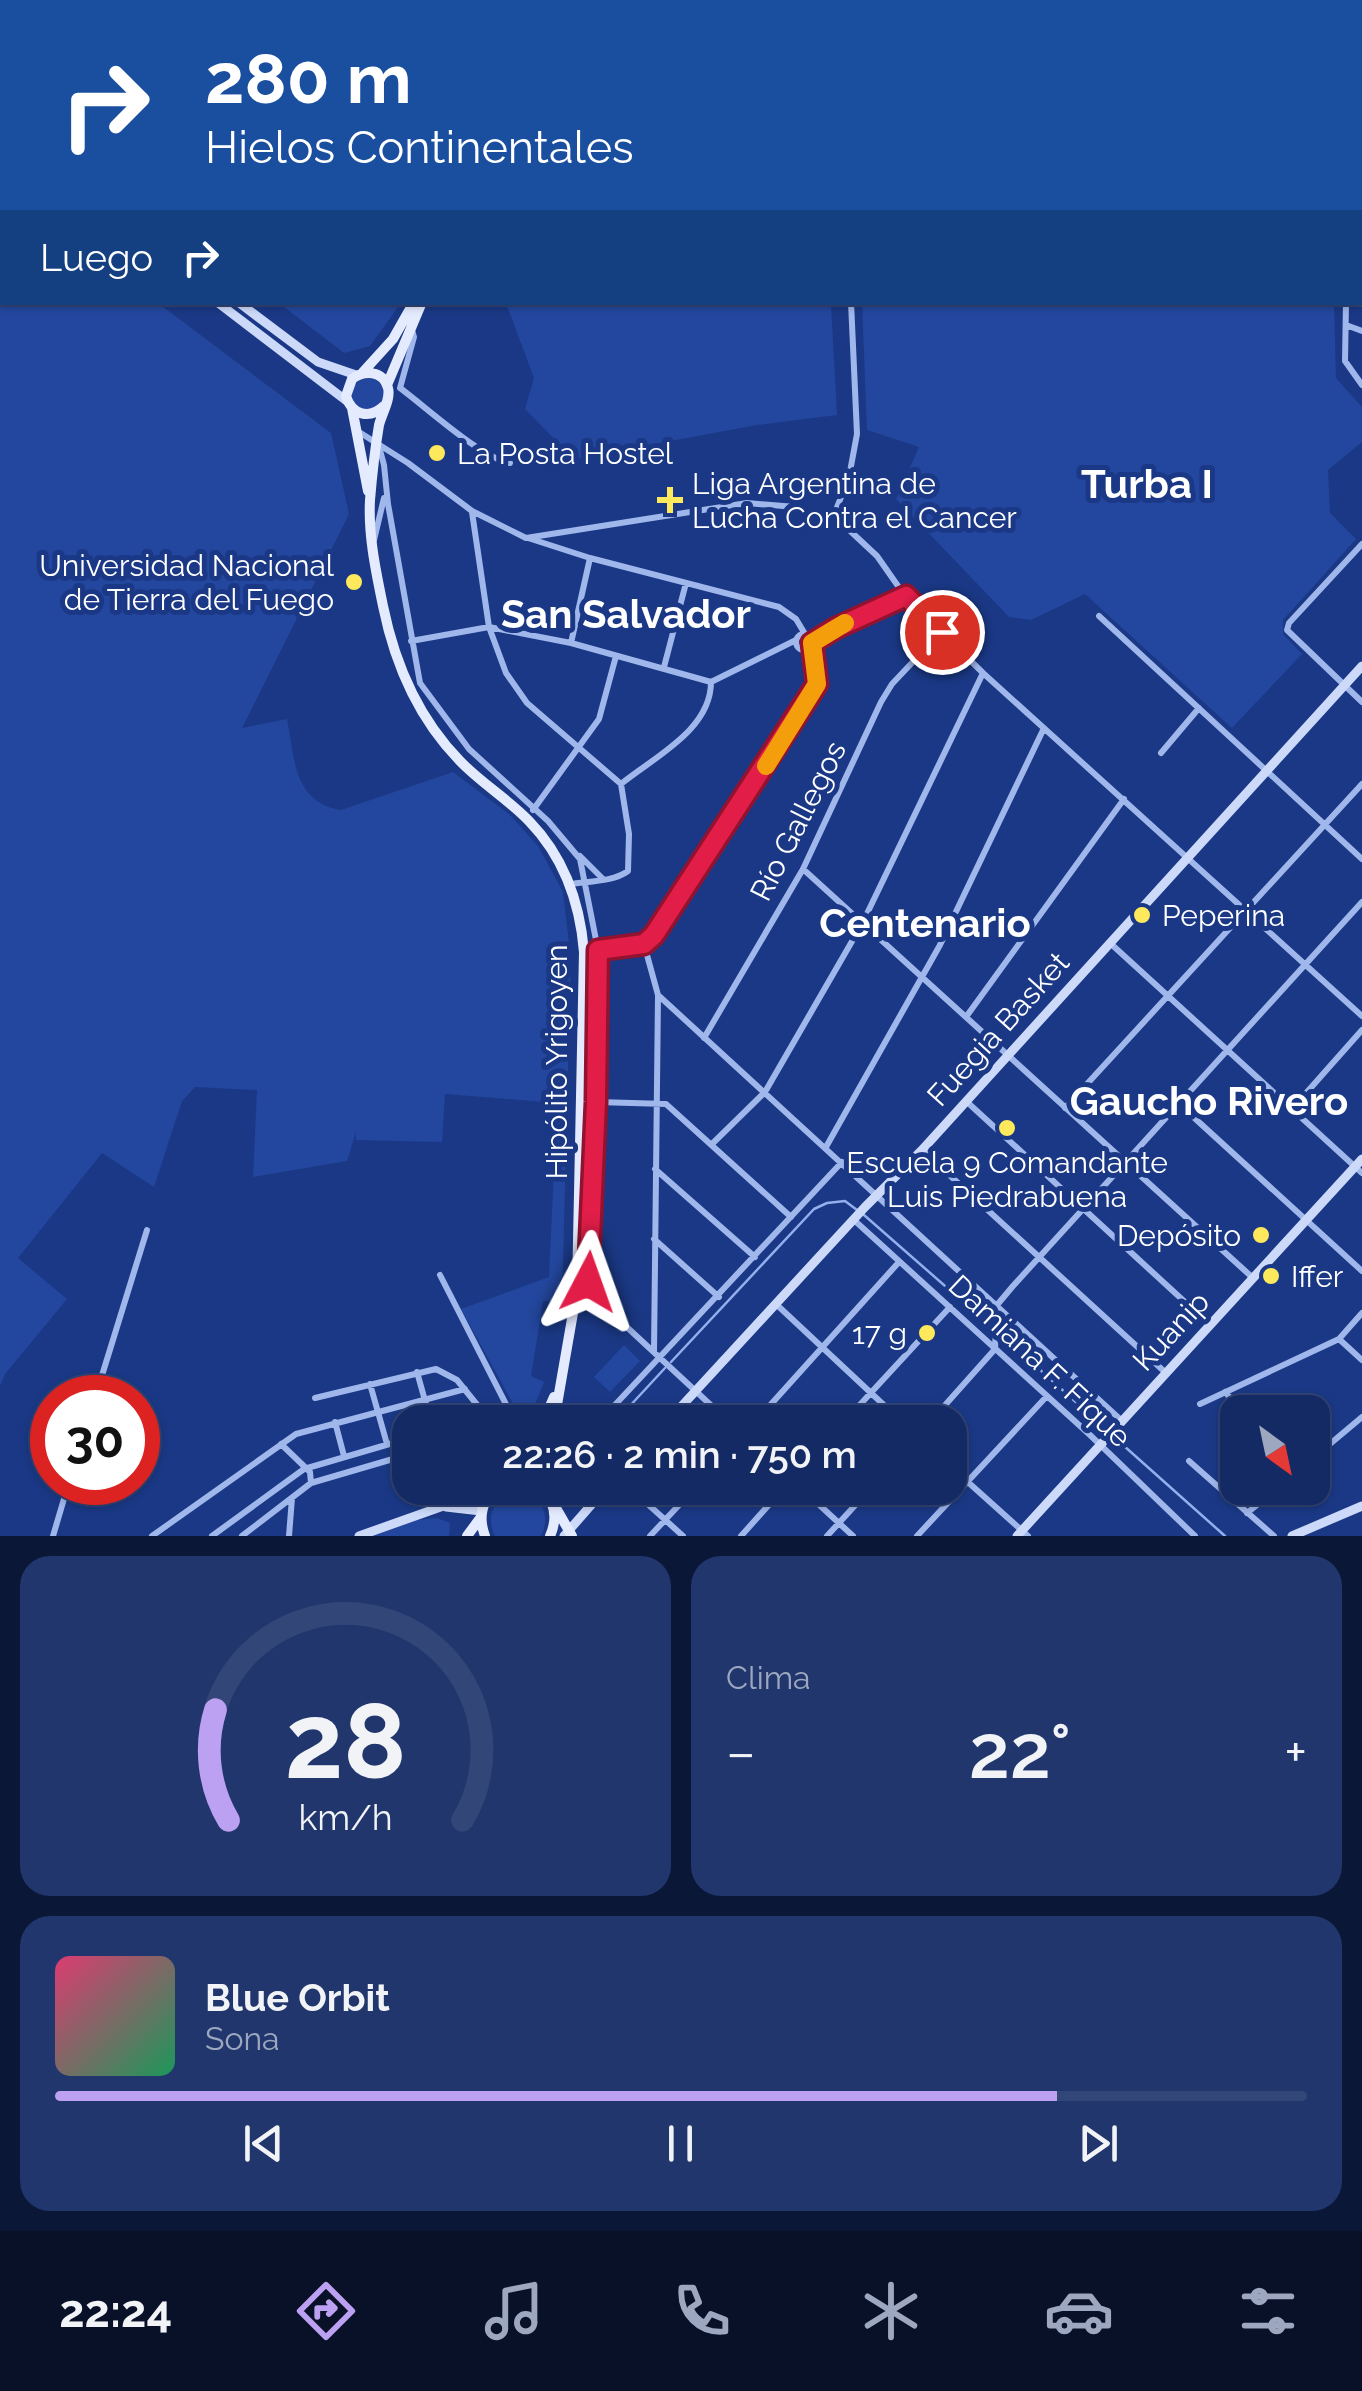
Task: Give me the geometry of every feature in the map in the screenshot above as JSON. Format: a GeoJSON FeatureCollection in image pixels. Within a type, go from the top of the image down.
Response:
{"type":"FeatureCollection","features":[{"type":"Feature","properties":{"kind":"main road"},"geometry":{"type":"LineString","coordinates":[[221,305],[358,412],[372,414],[384,406],[421,305]]}},
{"type":"Feature","properties":{"kind":"main road"},"geometry":{"type":"LineString","coordinates":[[242,305],[318,362],[360,374],[374,373],[392,387]]}},
{"type":"Feature","properties":{"kind":"main road"},"geometry":{"type":"LineString","coordinates":[[350,405],[348,384],[393,339],[412,305]]}},
{"type":"Feature","properties":{"kind":"main road","name":"Hipólito Yrigoyen"},"geometry":{"type":"LineString","coordinates":[[350,405],[370,502],[385,616],[405,682],[460,761],[528,819],[557,857],[580,916],[584,952],[583,1291],[558,1387]]}},
{"type":"Feature","properties":{"kind":"main road","name":"Hipólito Yrigoyen"},"geometry":{"type":"LineString","coordinates":[[370,502],[384,406]]}},
{"type":"Feature","properties":{"kind":"main road","name":"Fuegia Basket"},"geometry":{"type":"LineString","coordinates":[[684,1405],[1362,666]]}},
{"type":"Feature","properties":{"kind":"main road","name":"Kuanip"},"geometry":{"type":"LineString","coordinates":[[1022,1534],[1253,1278],[1360,1166]]}},
{"type":"Feature","properties":{"kind":"main road"},"geometry":{"type":"LineString","coordinates":[[550,1405],[558,1387]]}},
{"type":"Feature","properties":{"kind":"main road"},"geometry":{"type":"LineString","coordinates":[[556,1405],[558,1387]]}},
{"type":"Feature","properties":{"kind":"main road"},"geometry":{"type":"LineString","coordinates":[[360,1536],[445,1505]]}},
{"type":"Feature","properties":{"kind":"main road"},"geometry":{"type":"LineString","coordinates":[[467,1536],[483,1505]]}},
{"type":"Feature","properties":{"kind":"main road"},"geometry":{"type":"LineString","coordinates":[[550,1536],[555,1523],[552,1505]]}},
{"type":"Feature","properties":{"kind":"main road"},"geometry":{"type":"LineString","coordinates":[[554,1505],[568,1531],[590,1505]]}},
{"type":"Feature","properties":{"kind":"main road"},"geometry":{"type":"LineString","coordinates":[[1292,1536],[1362,1506]]}},
{"type":"Feature","properties":{"kind":"main road"},"geometry":{"type":"LineString","coordinates":[[433,1509],[460,1507],[481,1514]]}},
{"type":"Feature","properties":{"kind":"main road"},"geometry":{"type":"LineString","coordinates":[[481,1514],[486,1536]]}},
{"type":"Feature","properties":{"kind":"street"},"geometry":{"type":"LineString","coordinates":[[832,520],[849,477],[856,434],[850,305]]}},
{"type":"Feature","properties":{"kind":"street"},"geometry":{"type":"LineString","coordinates":[[1346,305],[1345,360],[1362,385]]}},
{"type":"Feature","properties":{"kind":"street"},"geometry":{"type":"LineString","coordinates":[[1346,325],[1362,331]]}},
{"type":"Feature","properties":{"kind":"street"},"geometry":{"type":"LineString","coordinates":[[392,387],[499,461],[510,463]]}},
{"type":"Feature","properties":{"kind":"street"},"geometry":{"type":"LineString","coordinates":[[354,428],[472,511],[526,538],[779,607],[796,620],[809,640],[817,684],[654,935],[644,944],[598,950]]}},
{"type":"Feature","properties":{"kind":"street"},"geometry":{"type":"LineString","coordinates":[[378,442],[420,683],[451,728],[482,763],[534,808],[604,880]]}},
{"type":"Feature","properties":{"kind":"street"},"geometry":{"type":"LineString","coordinates":[[384,465],[400,458]]}},
{"type":"Feature","properties":{"kind":"street"},"geometry":{"type":"LineString","coordinates":[[373,546],[386,492]]}},
{"type":"Feature","properties":{"kind":"street"},"geometry":{"type":"LineString","coordinates":[[526,538],[747,503],[796,507],[832,520],[864,541],[906,596],[983,673],[1362,1016]]}},
{"type":"Feature","properties":{"kind":"street"},"geometry":{"type":"LineString","coordinates":[[472,511],[497,656],[515,688],[621,784],[626,802],[630,866],[624,875],[570,884]]}},
{"type":"Feature","properties":{"kind":"street"},"geometry":{"type":"LineString","coordinates":[[1362,544],[1287,630],[1362,702]]}},
{"type":"Feature","properties":{"kind":"street"},"geometry":{"type":"LineString","coordinates":[[571,644],[590,558]]}},
{"type":"Feature","properties":{"kind":"street"},"geometry":{"type":"LineString","coordinates":[[664,667],[686,583]]}},
{"type":"Feature","properties":{"kind":"street"},"geometry":{"type":"LineString","coordinates":[[411,641],[489,627],[664,667],[711,682],[906,596]]}},
{"type":"Feature","properties":{"kind":"street"},"geometry":{"type":"LineString","coordinates":[[1100,616],[1362,859]]}},
{"type":"Feature","properties":{"kind":"street","name":"Río Gallegos"},"geometry":{"type":"LineString","coordinates":[[704,1038],[803,869],[881,702],[892,684],[942,632]]}},
{"type":"Feature","properties":{"kind":"street"},"geometry":{"type":"LineString","coordinates":[[799,646],[809,640]]}},
{"type":"Feature","properties":{"kind":"street"},"geometry":{"type":"LineString","coordinates":[[799,646],[818,674]]}},
{"type":"Feature","properties":{"kind":"street"},"geometry":{"type":"LineString","coordinates":[[528,819],[600,719],[616,656]]}},
{"type":"Feature","properties":{"kind":"street"},"geometry":{"type":"LineString","coordinates":[[712,1145],[765,1092],[862,924],[983,673]]}},
{"type":"Feature","properties":{"kind":"street"},"geometry":{"type":"LineString","coordinates":[[621,784],[694,726],[708,704],[711,682]]}},
{"type":"Feature","properties":{"kind":"street"},"geometry":{"type":"LineString","coordinates":[[1160,753],[1199,708]]}},
{"type":"Feature","properties":{"kind":"street"},"geometry":{"type":"LineString","coordinates":[[826,1147],[923,978],[1044,728]]}},
{"type":"Feature","properties":{"kind":"street"},"geometry":{"type":"LineString","coordinates":[[1065,1108],[1362,784]]}},
{"type":"Feature","properties":{"kind":"street"},"geometry":{"type":"LineString","coordinates":[[966,1017],[1124,799]]}},
{"type":"Feature","properties":{"kind":"street"},"geometry":{"type":"LineString","coordinates":[[576,851],[598,950],[596,1102],[583,1291],[711,1405]]}},
{"type":"Feature","properties":{"kind":"street"},"geometry":{"type":"LineString","coordinates":[[803,869],[1253,1278]]}},
{"type":"Feature","properties":{"kind":"street"},"geometry":{"type":"LineString","coordinates":[[945,1405],[995,1349],[998,1306],[1362,902]]}},
{"type":"Feature","properties":{"kind":"street"},"geometry":{"type":"LineString","coordinates":[[644,944],[658,995],[654,1352]]}},
{"type":"Feature","properties":{"kind":"street"},"geometry":{"type":"LineString","coordinates":[[1110,944],[1360,1166]]}},
{"type":"Feature","properties":{"kind":"street"},"geometry":{"type":"LineString","coordinates":[[658,995],[998,1306],[1119,1425]]}},
{"type":"Feature","properties":{"kind":"street"},"geometry":{"type":"LineString","coordinates":[[1292,1108],[1362,1030]]}},
{"type":"Feature","properties":{"kind":"street"},"geometry":{"type":"LineString","coordinates":[[966,1101],[1210,1326]]}},
{"type":"Feature","properties":{"kind":"street"},"geometry":{"type":"LineString","coordinates":[[596,1102],[656,1102],[672,1108],[791,1218]]}},
{"type":"Feature","properties":{"kind":"street"},"geometry":{"type":"LineString","coordinates":[[1178,1103],[1362,1271]]}},
{"type":"Feature","properties":{"kind":"street"},"geometry":{"type":"LineString","coordinates":[[922,1150],[1166,1373]]}},
{"type":"Feature","properties":{"kind":"street"},"geometry":{"type":"LineString","coordinates":[[618,1405],[663,1361],[842,1162]]}},
{"type":"Feature","properties":{"kind":"street"},"geometry":{"type":"LineString","coordinates":[[654,1168],[755,1257]]}},
{"type":"Feature","properties":{"kind":"street","name":"Damiana F. Fique"},"geometry":{"type":"LineString","coordinates":[[854,1220],[1046,1396],[1103,1443],[1195,1536]]}},
{"type":"Feature","properties":{"kind":"street"},"geometry":{"type":"LineString","coordinates":[[103,1375],[148,1230]]}},
{"type":"Feature","properties":{"kind":"street"},"geometry":{"type":"LineString","coordinates":[[654,1239],[719,1297]]}},
{"type":"Feature","properties":{"kind":"street"},"geometry":{"type":"LineString","coordinates":[[770,1405],[900,1262]]}},
{"type":"Feature","properties":{"kind":"street"},"geometry":{"type":"LineString","coordinates":[[440,1275],[505,1405]]}},
{"type":"Feature","properties":{"kind":"street"},"geometry":{"type":"LineString","coordinates":[[777,1305],[883,1405]]}},
{"type":"Feature","properties":{"kind":"street"},"geometry":{"type":"LineString","coordinates":[[860,1405],[950,1307]]}},
{"type":"Feature","properties":{"kind":"street"},"geometry":{"type":"LineString","coordinates":[[1200,1404],[1338,1339],[1362,1313]]}},
{"type":"Feature","properties":{"kind":"street"},"geometry":{"type":"LineString","coordinates":[[1338,1339],[1362,1360]]}},
{"type":"Feature","properties":{"kind":"street"},"geometry":{"type":"LineString","coordinates":[[316,1398],[417,1372],[444,1371],[478,1405]]}},
{"type":"Feature","properties":{"kind":"street"},"geometry":{"type":"LineString","coordinates":[[417,1372],[426,1405]]}},
{"type":"Feature","properties":{"kind":"street"},"geometry":{"type":"LineString","coordinates":[[370,1384],[387,1444]]}},
{"type":"Feature","properties":{"kind":"street"},"geometry":{"type":"LineString","coordinates":[[152,1536],[280,1444],[306,1430],[464,1389]]}},
{"type":"Feature","properties":{"kind":"street"},"geometry":{"type":"LineString","coordinates":[[1225,1392],[1228,1395]]}},
{"type":"Feature","properties":{"kind":"street"},"geometry":{"type":"LineString","coordinates":[[1022,1534],[967,1481],[1046,1396]]}},
{"type":"Feature","properties":{"kind":"street"},"geometry":{"type":"LineString","coordinates":[[1330,1443],[1362,1417]]}},
{"type":"Feature","properties":{"kind":"street"},"geometry":{"type":"LineString","coordinates":[[335,1422],[344,1456]]}},
{"type":"Feature","properties":{"kind":"street"},"geometry":{"type":"LineString","coordinates":[[212,1536],[304,1469],[392,1443]]}},
{"type":"Feature","properties":{"kind":"street"},"geometry":{"type":"LineString","coordinates":[[280,1444],[312,1474],[311,1482]]}},
{"type":"Feature","properties":{"kind":"street"},"geometry":{"type":"LineString","coordinates":[[242,1536],[311,1482],[392,1459]]}},
{"type":"Feature","properties":{"kind":"street"},"geometry":{"type":"LineString","coordinates":[[1189,1461],[1274,1536]]}},
{"type":"Feature","properties":{"kind":"street"},"geometry":{"type":"LineString","coordinates":[[268,1494],[270,1504],[278,1507]]}},
{"type":"Feature","properties":{"kind":"street"},"geometry":{"type":"LineString","coordinates":[[288,1536],[292,1496]]}},
{"type":"Feature","properties":{"kind":"street"},"geometry":{"type":"LineString","coordinates":[[53,1536],[62,1505]]}},
{"type":"Feature","properties":{"kind":"street"},"geometry":{"type":"LineString","coordinates":[[649,1505],[683,1536]]}},
{"type":"Feature","properties":{"kind":"street"},"geometry":{"type":"LineString","coordinates":[[650,1536],[679,1505]]}},
{"type":"Feature","properties":{"kind":"street"},"geometry":{"type":"LineString","coordinates":[[740,1536],[768,1505]]}},
{"type":"Feature","properties":{"kind":"street"},"geometry":{"type":"LineString","coordinates":[[819,1505],[853,1536]]}},
{"type":"Feature","properties":{"kind":"street"},"geometry":{"type":"LineString","coordinates":[[828,1536],[856,1505]]}},
{"type":"Feature","properties":{"kind":"street"},"geometry":{"type":"LineString","coordinates":[[917,1536],[945,1505]]}},
{"type":"Feature","properties":{"kind":"street"},"geometry":{"type":"LineString","coordinates":[[1247,1513],[1257,1505]]}},
{"type":"Feature","properties":{"kind":"shaded area"},"geometry":{"type":"Polygon","coordinates":[[[0,305],[161,305],[331,433],[349,514],[242,728],[287,719],[295,763],[305,788],[313,798],[341,810],[453,772],[509,814],[538,846],[563,892],[571,960],[562,1301],[543,1301],[531,1376],[544,1382],[535,1405],[514,1405],[461,1309],[549,1277],[557,1103],[445,1094],[442,1142],[356,1140],[356,1132],[347,1161],[253,1177],[257,1090],[195,1087],[182,1101],[154,1187],[102,1153],[18,1258],[67,1299],[5,1374],[0,1386],[0,305]]]}},
{"type":"Feature","properties":{"kind":"shaded area"},"geometry":{"type":"Polygon","coordinates":[[[282,305],[400,305],[370,346],[344,353],[282,305]]]}},
{"type":"Feature","properties":{"kind":"shaded area"},"geometry":{"type":"Polygon","coordinates":[[[507,305],[831,305],[837,415],[757,425],[574,459],[525,409],[534,378],[507,305]]]}},
{"type":"Feature","properties":{"kind":"shaded area"},"geometry":{"type":"Polygon","coordinates":[[[862,305],[1334,305],[1336,378],[1362,407],[1362,442],[1328,470],[1330,513],[1356,539],[1283,620],[1283,634],[1302,654],[1232,728],[1085,594],[1031,620],[1009,617],[896,499],[919,447],[867,430],[862,305]]]}},
{"type":"Feature","properties":{"kind":"shaded area"},"geometry":{"type":"Polygon","coordinates":[[[368,378],[379,383],[384,394],[379,405],[368,410],[357,405],[352,394],[357,383],[368,378]]]}},
{"type":"Feature","properties":{"kind":"shaded area"},"geometry":{"type":"Polygon","coordinates":[[[624,1345],[640,1361],[610,1392],[594,1377],[624,1345]]]}},
{"type":"Feature","properties":{"kind":"shaded area"},"geometry":{"type":"Polygon","coordinates":[[[496,1505],[541,1505],[545,1519],[541,1536],[495,1536],[496,1505]]]}},
{"type":"Feature","properties":{"kind":"shaded area"},"geometry":{"type":"Polygon","coordinates":[[[437,1518],[450,1523],[449,1536],[373,1536],[418,1520],[437,1518]]]}},
{"type":"Feature","properties":{"kind":"waterway"},"geometry":{"type":"LineString","coordinates":[[671,1362],[814,1209],[845,1201],[857,1210]]}},
{"type":"Feature","properties":{"kind":"waterway"},"geometry":{"type":"LineString","coordinates":[[864,1215],[993,1328]]}},
{"type":"Feature","properties":{"kind":"waterway"},"geometry":{"type":"LineString","coordinates":[[999,1333],[1108,1431]]}},
{"type":"Feature","properties":{"kind":"waterway"},"geometry":{"type":"LineString","coordinates":[[631,1405],[665,1368]]}},
{"type":"Feature","properties":{"kind":"waterway"},"geometry":{"type":"LineString","coordinates":[[1114,1437],[1225,1536]]}},
{"type":"Feature","properties":{"kind":"slow traffic"},"geometry":{"type":"LineString","coordinates":[[766,766],[817,684],[812,643],[845,623]]}},
{"type":"Feature","properties":{"kind":"place","name":"La Posta Hostel"},"geometry":{"type":"Point","coordinates":[437,453]}},
{"type":"Feature","properties":{"kind":"place","name":"Liga Argentina de Lucha Contra el Cancer"},"geometry":{"type":"Point","coordinates":[670,500]}},
{"type":"Feature","properties":{"kind":"place","name":"Universidad Nacional de Tierra del Fuego"},"geometry":{"type":"Point","coordinates":[354,582]}},
{"type":"Feature","properties":{"kind":"place","name":"Peperina"},"geometry":{"type":"Point","coordinates":[1142,915]}},
{"type":"Feature","properties":{"kind":"place","name":"Escuela 9 Comandante Luis Piedrabuena"},"geometry":{"type":"Point","coordinates":[1007,1128]}},
{"type":"Feature","properties":{"kind":"place","name":"Depósito"},"geometry":{"type":"Point","coordinates":[1261,1235]}},
{"type":"Feature","properties":{"kind":"place","name":"Iffer"},"geometry":{"type":"Point","coordinates":[1271,1276]}},
{"type":"Feature","properties":{"kind":"place","name":"17 g"},"geometry":{"type":"Point","coordinates":[927,1333]}},
{"type":"Feature","properties":{"kind":"district","name":"Turba I"},"geometry":{"type":"Point","coordinates":[1147,483]}},
{"type":"Feature","properties":{"kind":"district","name":"San Salvador"},"geometry":{"type":"Point","coordinates":[626,613]}},
{"type":"Feature","properties":{"kind":"district","name":"Centenario"},"geometry":{"type":"Point","coordinates":[925,922]}},
{"type":"Feature","properties":{"kind":"district","name":"Gaucho Rivero"},"geometry":{"type":"Point","coordinates":[1209,1100]}},
{"type":"Feature","properties":{"kind":"route"},"geometry":{"type":"LineString","coordinates":[[588,1282],[598,950],[644,944],[654,935],[817,684],[812,643],[906,596],[942,632]]}}]}
